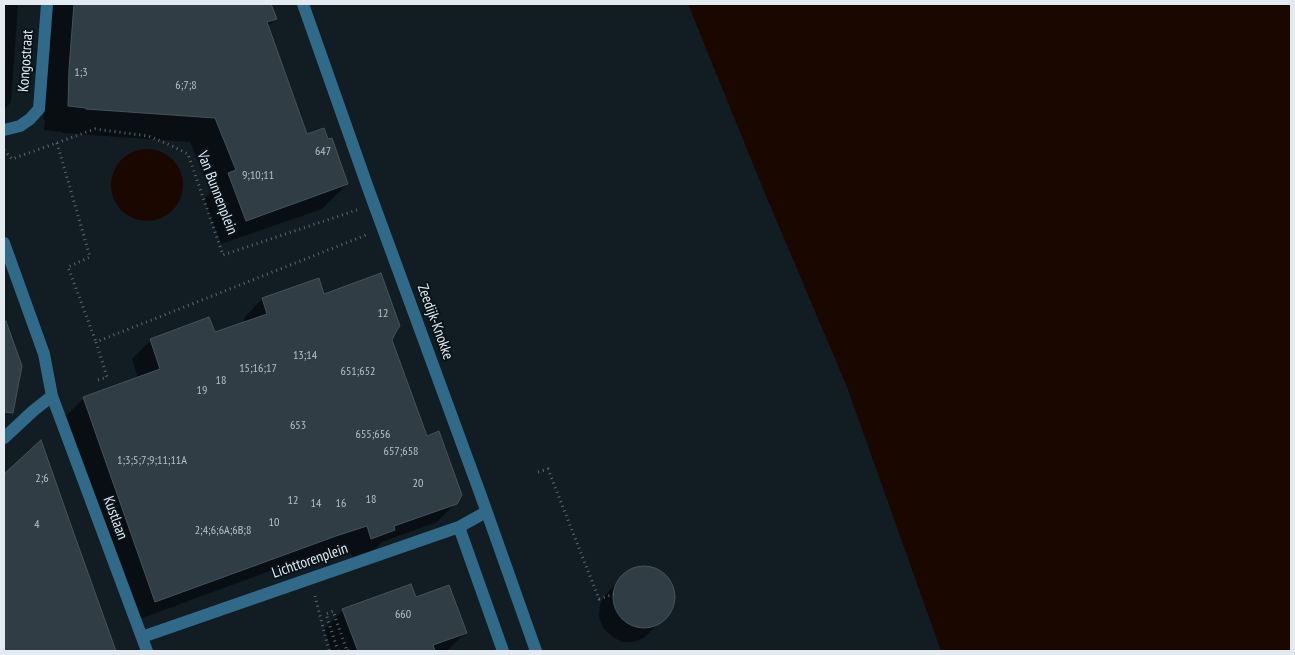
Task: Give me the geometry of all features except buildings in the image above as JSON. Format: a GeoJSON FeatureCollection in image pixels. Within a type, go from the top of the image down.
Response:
{"type":"FeatureCollection","features":[{"type":"Feature","properties":{"kind":"street","name":"Kongostraat"},"geometry":{"type":"LineString","coordinates":[[4,130],[20,126],[30,119],[38,109],[47,4]]}},
{"type":"Feature","properties":{"kind":"street","name":"Zeedijk-Knokke"},"geometry":{"type":"LineString","coordinates":[[303,4],[536,651]]}},
{"type":"Feature","properties":{"kind":"street"},"geometry":{"type":"LineString","coordinates":[[4,243],[44,354],[52,396],[4,438]]}},
{"type":"Feature","properties":{"kind":"street","name":"Kustlaan"},"geometry":{"type":"LineString","coordinates":[[52,396],[147,651]]}},
{"type":"Feature","properties":{"kind":"street","name":"Lichttorenplein"},"geometry":{"type":"LineString","coordinates":[[142,637],[459,527],[486,512]]}},
{"type":"Feature","properties":{"kind":"street"},"geometry":{"type":"LineString","coordinates":[[459,527],[503,651]]}},
{"type":"Feature","properties":{"kind":"path","name":"Van Bunnenplein"},"geometry":{"type":"LineString","coordinates":[[4,150],[12,159],[96,129],[148,136],[170,145],[188,154],[223,255],[352,213],[362,207],[368,188]]}},
{"type":"Feature","properties":{"kind":"path"},"geometry":{"type":"LineString","coordinates":[[56,143],[90,257],[68,267],[108,377],[98,380]]}},
{"type":"Feature","properties":{"kind":"path"},"geometry":{"type":"LineString","coordinates":[[96,342],[383,229]]}},
{"type":"Feature","properties":{"kind":"path"},"geometry":{"type":"LineString","coordinates":[[538,472],[548,469],[599,599],[614,594]]}},
{"type":"Feature","properties":{"kind":"path"},"geometry":{"type":"LineString","coordinates":[[309,579],[329,651]]}},
{"type":"Feature","properties":{"kind":"path"},"geometry":{"type":"LineString","coordinates":[[338,651],[326,614],[333,611],[347,651]]}},
{"type":"Feature","properties":{"kind":"shaded area"},"geometry":{"type":"Polygon","coordinates":[[[688,4],[1291,4],[1291,651],[941,651],[847,387],[764,191],[688,4]]]}},
{"type":"Feature","properties":{"kind":"shaded area"},"geometry":{"type":"Polygon","coordinates":[[[154,149],[173,159],[181,171],[183,185],[181,199],[173,211],[161,219],[140,221],[121,211],[113,199],[111,178],[121,159],[133,151],[154,149]]]}}]}
